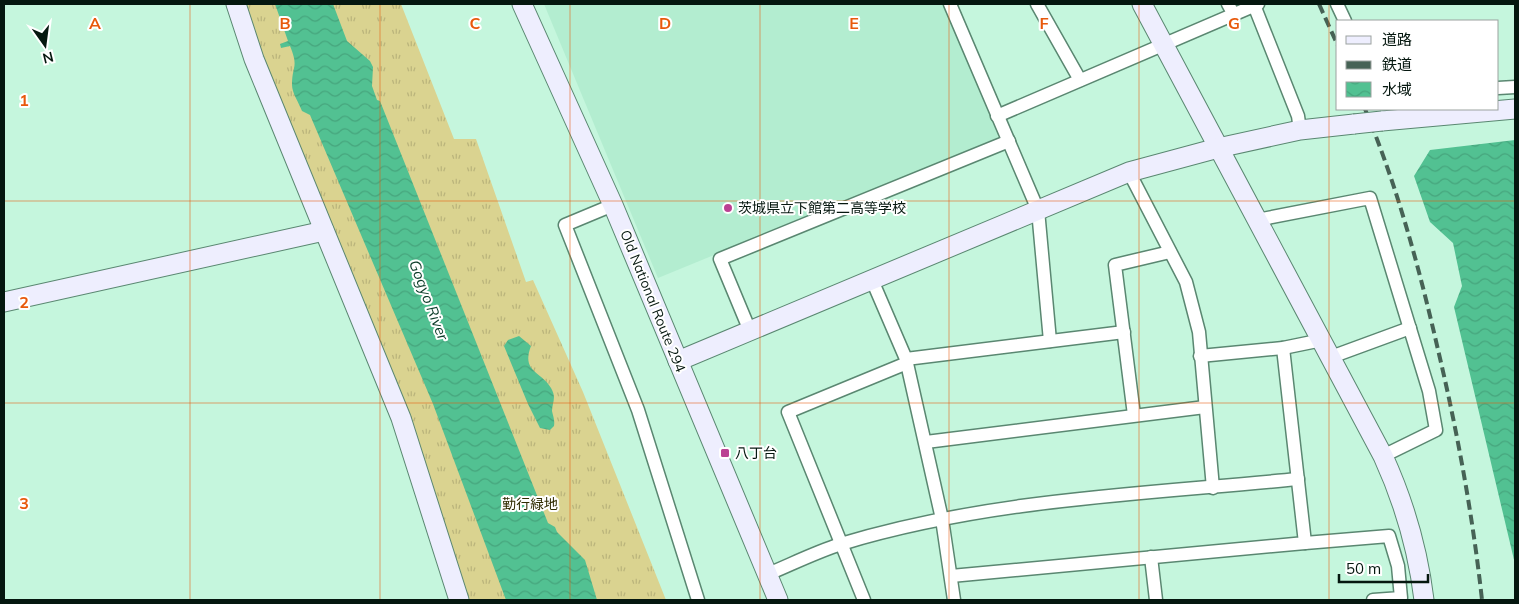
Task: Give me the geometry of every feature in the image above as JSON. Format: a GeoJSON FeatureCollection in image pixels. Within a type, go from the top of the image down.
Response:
{"type":"FeatureCollection","features":[{"type":"Feature","properties":{"kind":"street"},"geometry":{"type":"LineString","coordinates":[[236,4],[254,59],[401,418],[459,600]]}},
{"type":"Feature","properties":{"kind":"street","name":"Old National Route 294"},"geometry":{"type":"LineString","coordinates":[[522,4],[613,205],[778,600]]}},
{"type":"Feature","properties":{"kind":"street"},"geometry":{"type":"LineString","coordinates":[[950,4],[1038,210],[1050,341]]}},
{"type":"Feature","properties":{"kind":"street"},"geometry":{"type":"LineString","coordinates":[[1037,4],[1080,80]]}},
{"type":"Feature","properties":{"kind":"street"},"geometry":{"type":"LineString","coordinates":[[1142,4],[1383,456],[1407,519],[1421,576],[1424,600]]}},
{"type":"Feature","properties":{"kind":"street"},"geometry":{"type":"LineString","coordinates":[[1337,4],[1345,20]]}},
{"type":"Feature","properties":{"kind":"street"},"geometry":{"type":"LineString","coordinates":[[998,116],[1163,44],[1231,9],[1256,5],[1298,116],[1300,130]]}},
{"type":"Feature","properties":{"kind":"street"},"geometry":{"type":"LineString","coordinates":[[1499,88],[1515,87]]}},
{"type":"Feature","properties":{"kind":"street"},"geometry":{"type":"LineString","coordinates":[[678,361],[1129,172],[1218,148],[1300,130],[1515,109]]}},
{"type":"Feature","properties":{"kind":"street"},"geometry":{"type":"LineString","coordinates":[[750,332],[720,259],[1008,142]]}},
{"type":"Feature","properties":{"kind":"street"},"geometry":{"type":"LineString","coordinates":[[1129,172],[1186,282],[1199,332],[1213,488]]}},
{"type":"Feature","properties":{"kind":"street"},"geometry":{"type":"LineString","coordinates":[[1257,220],[1370,198],[1429,390],[1436,430],[1383,456]]}},
{"type":"Feature","properties":{"kind":"street"},"geometry":{"type":"LineString","coordinates":[[613,205],[565,225],[638,410],[698,600]]}},
{"type":"Feature","properties":{"kind":"street"},"geometry":{"type":"LineString","coordinates":[[4,302],[324,231]]}},
{"type":"Feature","properties":{"kind":"street"},"geometry":{"type":"LineString","coordinates":[[1134,415],[1115,265],[1170,252]]}},
{"type":"Feature","properties":{"kind":"street"},"geometry":{"type":"LineString","coordinates":[[872,280],[907,361],[942,519],[954,600]]}},
{"type":"Feature","properties":{"kind":"street"},"geometry":{"type":"LineString","coordinates":[[1331,357],[1410,328]]}},
{"type":"Feature","properties":{"kind":"street"},"geometry":{"type":"LineString","coordinates":[[864,600],[788,412],[907,361],[1124,332]]}},
{"type":"Feature","properties":{"kind":"street"},"geometry":{"type":"LineString","coordinates":[[1200,356],[1283,348],[1322,340]]}},
{"type":"Feature","properties":{"kind":"street"},"geometry":{"type":"LineString","coordinates":[[1283,348],[1305,543]]}},
{"type":"Feature","properties":{"kind":"street"},"geometry":{"type":"LineString","coordinates":[[926,442],[1205,407]]}},
{"type":"Feature","properties":{"kind":"street"},"geometry":{"type":"LineString","coordinates":[[768,574],[840,544],[942,519],[1005,508],[1298,479]]}},
{"type":"Feature","properties":{"kind":"street"},"geometry":{"type":"LineString","coordinates":[[951,576],[1389,536],[1398,566],[1401,598],[1372,600]]}},
{"type":"Feature","properties":{"kind":"street"},"geometry":{"type":"LineString","coordinates":[[1151,557],[1156,600]]}},
{"type":"Feature","properties":{"kind":"shaded area","name":"茨城県立下館第二高等学校"},"geometry":{"type":"Polygon","coordinates":[[[544,4],[950,4],[999,131],[997,139],[658,278],[544,4]]]}},
{"type":"Feature","properties":{"kind":"green space","name":"勤行緑地"},"geometry":{"type":"Polygon","coordinates":[[[242,4],[401,4],[454,139],[476,139],[526,282],[533,280],[583,392],[666,600],[466,600],[268,78],[242,4]]]}},
{"type":"Feature","properties":{"kind":"water","name":"Gogyo River"},"geometry":{"type":"Polygon","coordinates":[[[275,4],[333,4],[347,41],[370,61],[373,67],[372,86],[377,100],[380,101],[548,523],[555,527],[557,532],[585,560],[597,600],[506,600],[433,404],[310,115],[302,111],[294,95],[292,78],[294,59],[290,46],[281,48],[280,44],[288,41],[275,4]]]}},
{"type":"Feature","properties":{"kind":"water"},"geometry":{"type":"Polygon","coordinates":[[[1515,140],[1515,564],[1454,307],[1462,286],[1453,243],[1430,222],[1414,176],[1430,150],[1515,140]]]}},
{"type":"Feature","properties":{"kind":"water"},"geometry":{"type":"Polygon","coordinates":[[[519,336],[531,346],[528,361],[530,366],[547,382],[553,392],[552,411],[554,426],[550,430],[540,428],[504,346],[508,340],[519,336]]]}},
{"type":"Feature","properties":{"kind":"railway"},"geometry":{"type":"LineString","coordinates":[[1319,4],[1336,42]]}},
{"type":"Feature","properties":{"kind":"railway"},"geometry":{"type":"LineString","coordinates":[[1365,110],[1398,199],[1432,323],[1464,477],[1482,600]]}},
{"type":"Feature","properties":{"kind":"place","name":"茨城県立下館第二高等学校"},"geometry":{"type":"Point","coordinates":[728,208]}},
{"type":"Feature","properties":{"kind":"place","name":"八丁台"},"geometry":{"type":"Point","coordinates":[725,453]}}]}
